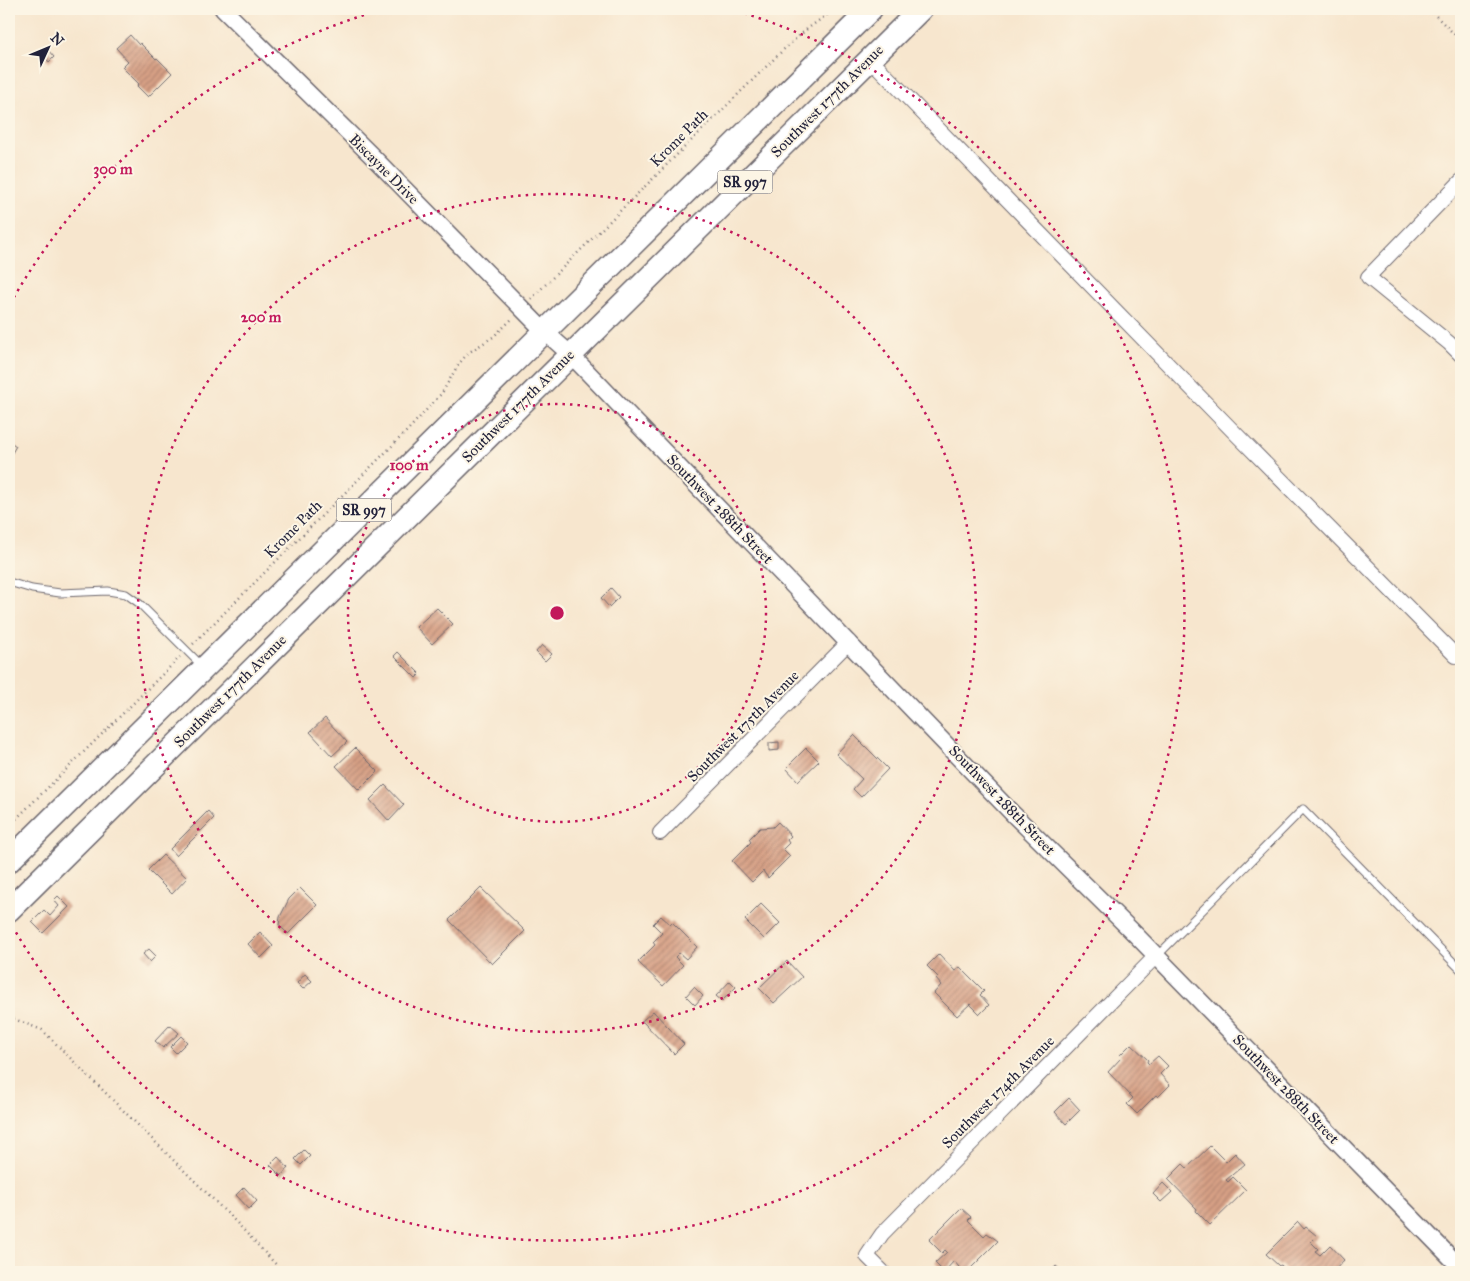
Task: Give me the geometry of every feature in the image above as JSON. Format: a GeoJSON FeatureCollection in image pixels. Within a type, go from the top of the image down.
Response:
{"type":"FeatureCollection","features":[{"type":"Feature","properties":{"kind":"highway","name":"Southwest 177th Avenue"},"geometry":{"type":"LineString","coordinates":[[9,910],[921,9]]}},
{"type":"Feature","properties":{"kind":"highway","name":"SR 997"},"geometry":{"type":"LineString","coordinates":[[9,861],[866,10]]}},
{"type":"Feature","properties":{"kind":"street","name":"Biscayne Drive"},"geometry":{"type":"LineString","coordinates":[[223,9],[370,154],[544,331]]}},
{"type":"Feature","properties":{"kind":"street"},"geometry":{"type":"LineString","coordinates":[[870,59],[1456,656],[1461,650]]}},
{"type":"Feature","properties":{"kind":"street"},"geometry":{"type":"LineString","coordinates":[[1461,181],[1368,276],[1449,343],[1461,356]]}},
{"type":"Feature","properties":{"kind":"street","name":"Southwest 288th Street"},"geometry":{"type":"LineString","coordinates":[[544,331],[570,354],[1014,814],[1156,956],[1461,1268]]}},
{"type":"Feature","properties":{"kind":"street","name":"Southwest 175th Avenue"},"geometry":{"type":"LineString","coordinates":[[660,833],[849,642]]}},
{"type":"Feature","properties":{"kind":"street","name":"Southwest 174th Avenue"},"geometry":{"type":"LineString","coordinates":[[883,1272],[867,1256],[882,1234],[1156,956]]}},
{"type":"Feature","properties":{"kind":"lane"},"geometry":{"type":"LineString","coordinates":[[9,582],[32,589],[71,594],[108,591],[126,594],[140,604],[204,668]]}},
{"type":"Feature","properties":{"kind":"lane"},"geometry":{"type":"LineString","coordinates":[[1156,956],[1303,809],[1461,970]]}},
{"type":"Feature","properties":{"kind":"path","name":"Krome Path"},"geometry":{"type":"LineString","coordinates":[[542,288],[782,51],[807,29],[835,9]]}},
{"type":"Feature","properties":{"kind":"path"},"geometry":{"type":"LineString","coordinates":[[1429,9],[1461,41]]}},
{"type":"Feature","properties":{"kind":"path","name":"Krome Path"},"geometry":{"type":"LineString","coordinates":[[193,644],[407,431],[442,393],[458,365],[468,353],[493,337],[509,322]]}},
{"type":"Feature","properties":{"kind":"path"},"geometry":{"type":"LineString","coordinates":[[9,826],[180,656]]}},
{"type":"Feature","properties":{"kind":"path"},"geometry":{"type":"LineString","coordinates":[[9,1017],[42,1030],[237,1223],[283,1272]]}},
{"type":"Feature","properties":{"kind":"building"},"geometry":{"type":"Polygon","coordinates":[[[130,35],[172,73],[148,97],[137,86],[139,84],[122,67],[128,61],[116,48],[130,35]]]}},
{"type":"Feature","properties":{"kind":"building"},"geometry":{"type":"Polygon","coordinates":[[[47,49],[54,57],[49,62],[42,53],[47,49]]]}},
{"type":"Feature","properties":{"kind":"building"},"geometry":{"type":"Polygon","coordinates":[[[9,441],[16,446],[9,458],[9,441]]]}},
{"type":"Feature","properties":{"kind":"building"},"geometry":{"type":"Polygon","coordinates":[[[611,588],[619,597],[609,607],[601,598],[611,588]]]}},
{"type":"Feature","properties":{"kind":"building"},"geometry":{"type":"Polygon","coordinates":[[[437,608],[453,624],[432,644],[416,627],[437,608]]]}},
{"type":"Feature","properties":{"kind":"building"},"geometry":{"type":"Polygon","coordinates":[[[542,645],[552,654],[545,661],[536,652],[542,645]]]}},
{"type":"Feature","properties":{"kind":"building"},"geometry":{"type":"Polygon","coordinates":[[[398,652],[420,674],[416,678],[394,656],[398,652]]]}},
{"type":"Feature","properties":{"kind":"building"},"geometry":{"type":"Polygon","coordinates":[[[325,718],[347,742],[332,756],[310,732],[325,718]]]}},
{"type":"Feature","properties":{"kind":"building"},"geometry":{"type":"Polygon","coordinates":[[[854,735],[888,769],[861,797],[853,789],[862,779],[836,754],[854,735]]]}},
{"type":"Feature","properties":{"kind":"building"},"geometry":{"type":"Polygon","coordinates":[[[779,742],[779,750],[769,751],[769,743],[779,742]]]}},
{"type":"Feature","properties":{"kind":"building"},"geometry":{"type":"Polygon","coordinates":[[[355,748],[378,771],[359,790],[336,766],[355,748]]]}},
{"type":"Feature","properties":{"kind":"building"},"geometry":{"type":"Polygon","coordinates":[[[806,748],[819,761],[798,781],[786,768],[806,748]]]}},
{"type":"Feature","properties":{"kind":"building"},"geometry":{"type":"Polygon","coordinates":[[[385,785],[404,805],[389,821],[370,800],[385,785]]]}},
{"type":"Feature","properties":{"kind":"building"},"geometry":{"type":"Polygon","coordinates":[[[208,811],[214,818],[176,856],[170,849],[208,811]]]}},
{"type":"Feature","properties":{"kind":"building"},"geometry":{"type":"Polygon","coordinates":[[[778,822],[791,836],[787,840],[789,843],[783,849],[790,856],[768,878],[763,871],[752,882],[732,861],[751,842],[749,839],[760,828],[773,827],[778,822]]]}},
{"type":"Feature","properties":{"kind":"building"},"geometry":{"type":"Polygon","coordinates":[[[163,855],[187,878],[172,894],[148,870],[163,855]]]}},
{"type":"Feature","properties":{"kind":"building"},"geometry":{"type":"Polygon","coordinates":[[[300,888],[317,905],[288,934],[279,925],[280,917],[289,899],[300,888]]]}},
{"type":"Feature","properties":{"kind":"building"},"geometry":{"type":"Polygon","coordinates":[[[481,888],[525,931],[492,964],[449,920],[481,888]]]}},
{"type":"Feature","properties":{"kind":"building"},"geometry":{"type":"Polygon","coordinates":[[[58,896],[69,907],[43,933],[32,922],[44,910],[50,916],[59,906],[54,900],[58,896]]]}},
{"type":"Feature","properties":{"kind":"building"},"geometry":{"type":"Polygon","coordinates":[[[761,904],[780,923],[764,939],[745,920],[761,904]]]}},
{"type":"Feature","properties":{"kind":"building"},"geometry":{"type":"Polygon","coordinates":[[[661,916],[670,924],[672,922],[697,947],[686,959],[679,953],[675,957],[683,965],[663,986],[638,962],[655,945],[653,942],[662,933],[653,924],[661,916]]]}},
{"type":"Feature","properties":{"kind":"building"},"geometry":{"type":"Polygon","coordinates":[[[260,932],[273,946],[261,958],[248,944],[260,932]]]}},
{"type":"Feature","properties":{"kind":"building"},"geometry":{"type":"Polygon","coordinates":[[[149,949],[156,956],[150,962],[143,954],[149,949]]]}},
{"type":"Feature","properties":{"kind":"building"},"geometry":{"type":"Polygon","coordinates":[[[939,954],[955,971],[960,967],[984,991],[980,995],[989,1005],[980,1014],[970,1004],[957,1016],[934,993],[941,985],[936,979],[938,977],[927,966],[939,954]]]}},
{"type":"Feature","properties":{"kind":"building"},"geometry":{"type":"Polygon","coordinates":[[[787,961],[802,977],[774,1003],[759,988],[787,961]]]}},
{"type":"Feature","properties":{"kind":"building"},"geometry":{"type":"Polygon","coordinates":[[[305,974],[312,981],[303,989],[297,983],[305,974]]]}},
{"type":"Feature","properties":{"kind":"building"},"geometry":{"type":"Polygon","coordinates":[[[730,981],[736,987],[722,1001],[716,996],[730,981]]]}},
{"type":"Feature","properties":{"kind":"building"},"geometry":{"type":"Polygon","coordinates":[[[694,987],[703,996],[695,1005],[686,996],[694,987]]]}},
{"type":"Feature","properties":{"kind":"building"},"geometry":{"type":"Polygon","coordinates":[[[653,1011],[684,1044],[674,1054],[642,1021],[653,1011]]]}},
{"type":"Feature","properties":{"kind":"building"},"geometry":{"type":"Polygon","coordinates":[[[170,1025],[179,1033],[163,1048],[155,1041],[170,1025]]]}},
{"type":"Feature","properties":{"kind":"building"},"geometry":{"type":"Polygon","coordinates":[[[181,1036],[187,1042],[176,1053],[170,1047],[181,1036]]]}},
{"type":"Feature","properties":{"kind":"building"},"geometry":{"type":"Polygon","coordinates":[[[1131,1044],[1148,1060],[1149,1064],[1158,1056],[1168,1066],[1160,1074],[1170,1085],[1158,1097],[1156,1095],[1137,1114],[1127,1104],[1133,1098],[1108,1072],[1121,1058],[1119,1056],[1131,1044]]]}},
{"type":"Feature","properties":{"kind":"building"},"geometry":{"type":"Polygon","coordinates":[[[1069,1098],[1080,1110],[1066,1124],[1055,1112],[1069,1098]]]}},
{"type":"Feature","properties":{"kind":"building"},"geometry":{"type":"Polygon","coordinates":[[[1210,1146],[1226,1162],[1235,1153],[1245,1164],[1226,1180],[1228,1182],[1233,1177],[1246,1190],[1210,1225],[1168,1179],[1183,1164],[1187,1168],[1210,1146]]]}},
{"type":"Feature","properties":{"kind":"building"},"geometry":{"type":"Polygon","coordinates":[[[304,1150],[310,1156],[301,1165],[295,1159],[304,1150]]]}},
{"type":"Feature","properties":{"kind":"building"},"geometry":{"type":"Polygon","coordinates":[[[278,1157],[288,1168],[281,1176],[270,1165],[278,1157]]]}},
{"type":"Feature","properties":{"kind":"building"},"geometry":{"type":"Polygon","coordinates":[[[1163,1183],[1172,1192],[1161,1202],[1153,1194],[1163,1183]]]}},
{"type":"Feature","properties":{"kind":"building"},"geometry":{"type":"Polygon","coordinates":[[[244,1187],[257,1201],[249,1209],[236,1195],[244,1187]]]}},
{"type":"Feature","properties":{"kind":"building"},"geometry":{"type":"Polygon","coordinates":[[[961,1208],[971,1217],[968,1220],[984,1236],[987,1233],[998,1241],[967,1272],[963,1272],[954,1261],[944,1272],[935,1263],[947,1252],[945,1250],[942,1253],[929,1240],[961,1208]]]}},
{"type":"Feature","properties":{"kind":"building"},"geometry":{"type":"Polygon","coordinates":[[[1298,1222],[1304,1229],[1306,1227],[1317,1236],[1311,1242],[1318,1249],[1315,1251],[1320,1255],[1330,1245],[1344,1260],[1335,1272],[1288,1272],[1266,1254],[1298,1222]]]}},
{"type":"Feature","properties":{"kind":"building"},"geometry":{"type":"Polygon","coordinates":[[[1056,1266],[1063,1272],[1050,1272],[1056,1266]]]}},
{"type":"Feature","properties":{"kind":"building"},"geometry":{"type":"Polygon","coordinates":[[[1160,1267],[1165,1272],[1155,1272],[1160,1267]]]}}]}
